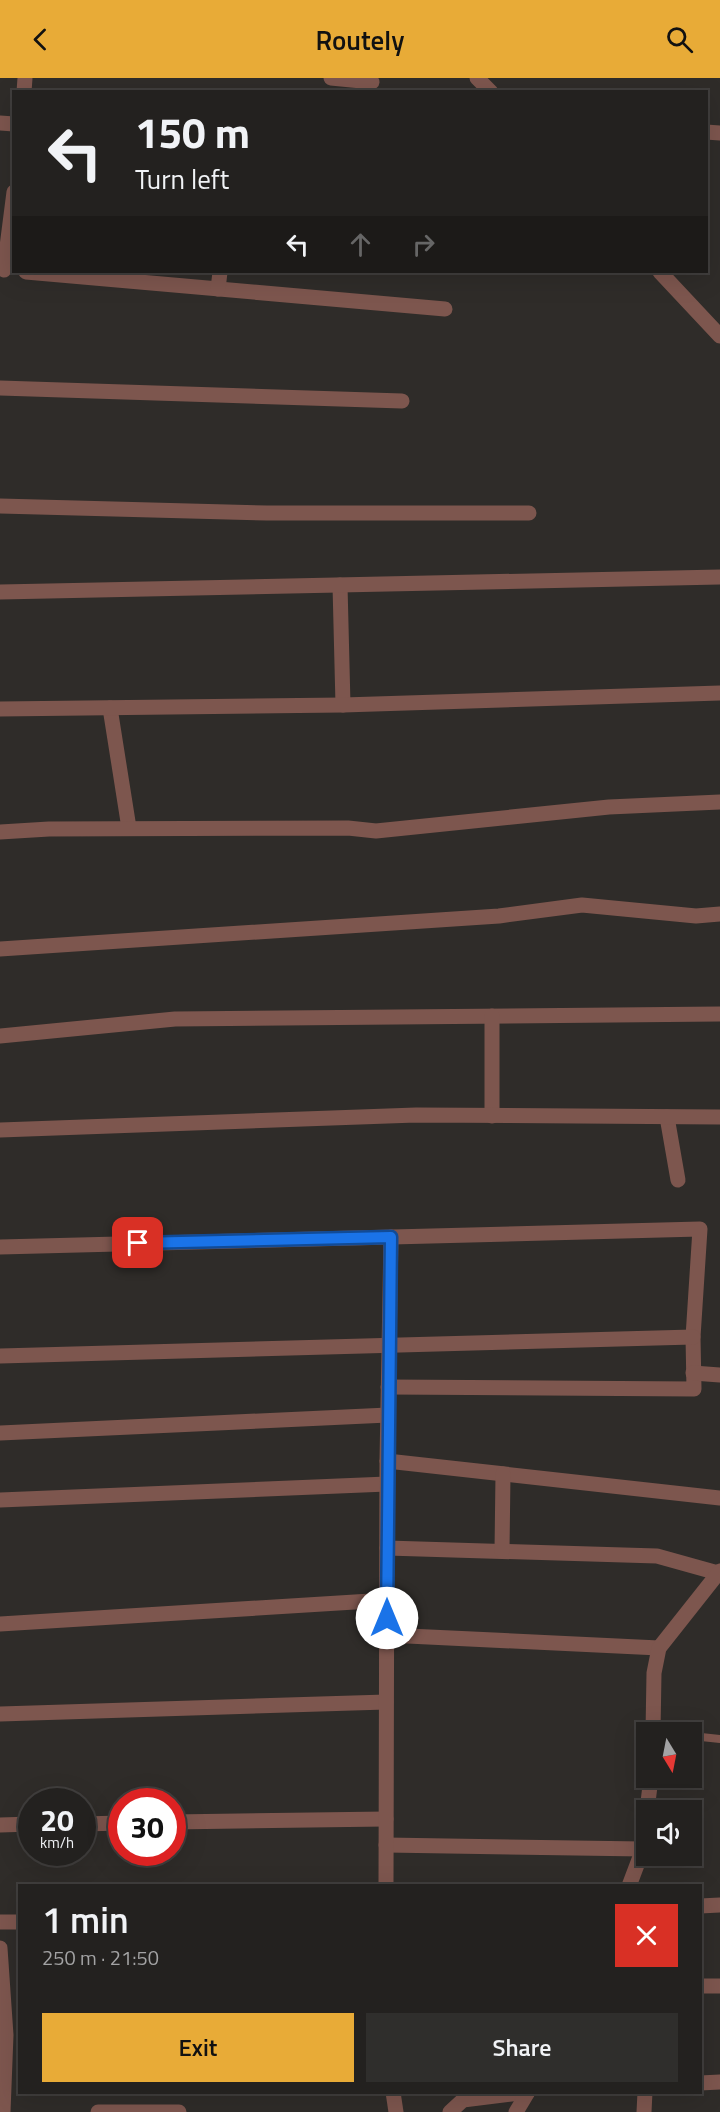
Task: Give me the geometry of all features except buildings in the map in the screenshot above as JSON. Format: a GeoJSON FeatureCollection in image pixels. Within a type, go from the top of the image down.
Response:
{"type":"FeatureCollection","features":[{"type":"Feature","properties":{"kind":"street"},"geometry":{"type":"LineString","coordinates":[[330,78],[372,82]]}},
{"type":"Feature","properties":{"kind":"street"},"geometry":{"type":"LineString","coordinates":[[477,78],[489,90]]}},
{"type":"Feature","properties":{"kind":"street"},"geometry":{"type":"LineString","coordinates":[[6,270],[12,212]]}},
{"type":"Feature","properties":{"kind":"street"},"geometry":{"type":"LineString","coordinates":[[37,273],[444,309]]}},
{"type":"Feature","properties":{"kind":"street"},"geometry":{"type":"LineString","coordinates":[[218,289],[220,273]]}},
{"type":"Feature","properties":{"kind":"street"},"geometry":{"type":"LineString","coordinates":[[661,273],[720,336]]}},
{"type":"Feature","properties":{"kind":"street"},"geometry":{"type":"LineString","coordinates":[[0,388],[402,401]]}},
{"type":"Feature","properties":{"kind":"street"},"geometry":{"type":"LineString","coordinates":[[0,506],[267,513],[529,513]]}},
{"type":"Feature","properties":{"kind":"street"},"geometry":{"type":"LineString","coordinates":[[0,592],[720,577]]}},
{"type":"Feature","properties":{"kind":"street"},"geometry":{"type":"LineString","coordinates":[[339,585],[343,705]]}},
{"type":"Feature","properties":{"kind":"street"},"geometry":{"type":"LineString","coordinates":[[0,710],[343,705],[720,693]]}},
{"type":"Feature","properties":{"kind":"street"},"geometry":{"type":"LineString","coordinates":[[110,708],[129,828]]}},
{"type":"Feature","properties":{"kind":"street"},"geometry":{"type":"LineString","coordinates":[[0,832],[129,828],[348,828],[375,831],[609,807],[720,802]]}},
{"type":"Feature","properties":{"kind":"street"},"geometry":{"type":"LineString","coordinates":[[0,949],[499,916],[582,905],[696,916],[720,914]]}},
{"type":"Feature","properties":{"kind":"street"},"geometry":{"type":"LineString","coordinates":[[0,1035],[175,1020],[720,1014]]}},
{"type":"Feature","properties":{"kind":"street"},"geometry":{"type":"LineString","coordinates":[[492,1016],[492,1116]]}},
{"type":"Feature","properties":{"kind":"street"},"geometry":{"type":"LineString","coordinates":[[0,1130],[416,1115],[720,1117]]}},
{"type":"Feature","properties":{"kind":"street"},"geometry":{"type":"LineString","coordinates":[[667,1117],[678,1180]]}},
{"type":"Feature","properties":{"kind":"street"},"geometry":{"type":"LineString","coordinates":[[0,1246],[700,1228],[693,1337],[694,1389],[388,1387]]}},
{"type":"Feature","properties":{"kind":"street"},"geometry":{"type":"LineString","coordinates":[[386,1884],[387,1461],[391,1237]]}},
{"type":"Feature","properties":{"kind":"street"},"geometry":{"type":"LineString","coordinates":[[0,1356],[693,1337]]}},
{"type":"Feature","properties":{"kind":"street"},"geometry":{"type":"LineString","coordinates":[[693,1373],[720,1375]]}},
{"type":"Feature","properties":{"kind":"street"},"geometry":{"type":"LineString","coordinates":[[0,1433],[388,1415]]}},
{"type":"Feature","properties":{"kind":"street"},"geometry":{"type":"LineString","coordinates":[[387,1461],[720,1498]]}},
{"type":"Feature","properties":{"kind":"street"},"geometry":{"type":"LineString","coordinates":[[502,1551],[503,1474]]}},
{"type":"Feature","properties":{"kind":"street"},"geometry":{"type":"LineString","coordinates":[[0,1500],[387,1484]]}},
{"type":"Feature","properties":{"kind":"street"},"geometry":{"type":"LineString","coordinates":[[387,1548],[657,1556],[719,1572],[659,1648],[654,1673],[656,1722]]}},
{"type":"Feature","properties":{"kind":"street"},"geometry":{"type":"LineString","coordinates":[[0,1624],[387,1600]]}},
{"type":"Feature","properties":{"kind":"street"},"geometry":{"type":"LineString","coordinates":[[387,1635],[659,1648]]}},
{"type":"Feature","properties":{"kind":"street"},"geometry":{"type":"LineString","coordinates":[[0,1714],[386,1702]]}},
{"type":"Feature","properties":{"kind":"street"},"geometry":{"type":"LineString","coordinates":[[186,1822],[386,1819]]}},
{"type":"Feature","properties":{"kind":"street"},"geometry":{"type":"LineString","coordinates":[[0,1825],[18,1824]]}},
{"type":"Feature","properties":{"kind":"street"},"geometry":{"type":"LineString","coordinates":[[386,1845],[636,1849]]}},
{"type":"Feature","properties":{"kind":"street"},"geometry":{"type":"LineString","coordinates":[[630,1884],[637,1866]]}},
{"type":"Feature","properties":{"kind":"street"},"geometry":{"type":"LineString","coordinates":[[702,1905],[720,1905]]}},
{"type":"Feature","properties":{"kind":"street"},"geometry":{"type":"LineString","coordinates":[[0,1922],[18,1922]]}},
{"type":"Feature","properties":{"kind":"street"},"geometry":{"type":"LineString","coordinates":[[0,1948],[8,2035],[3,2112]]}},
{"type":"Feature","properties":{"kind":"street"},"geometry":{"type":"LineString","coordinates":[[702,1986],[720,1986]]}},
{"type":"Feature","properties":{"kind":"street"},"geometry":{"type":"LineString","coordinates":[[702,2083],[720,2082]]}},
{"type":"Feature","properties":{"kind":"street"},"geometry":{"type":"LineString","coordinates":[[393,2094],[396,2112]]}},
{"type":"Feature","properties":{"kind":"street"},"geometry":{"type":"LineString","coordinates":[[450,2112],[463,2100],[512,2094]]}},
{"type":"Feature","properties":{"kind":"street"},"geometry":{"type":"LineString","coordinates":[[516,2112],[527,2094]]}},
{"type":"Feature","properties":{"kind":"street"},"geometry":{"type":"LineString","coordinates":[[644,2112],[645,2094]]}},
{"type":"Feature","properties":{"kind":"street"},"geometry":{"type":"LineString","coordinates":[[98,2112],[179,2112]]}},
{"type":"Feature","properties":{"kind":"lane"},"geometry":{"type":"LineString","coordinates":[[702,1737],[720,1739]]}},
{"type":"Feature","properties":{"kind":"route"},"geometry":{"type":"LineString","coordinates":[[138,1243],[391,1237],[387,1618]]}}]}
